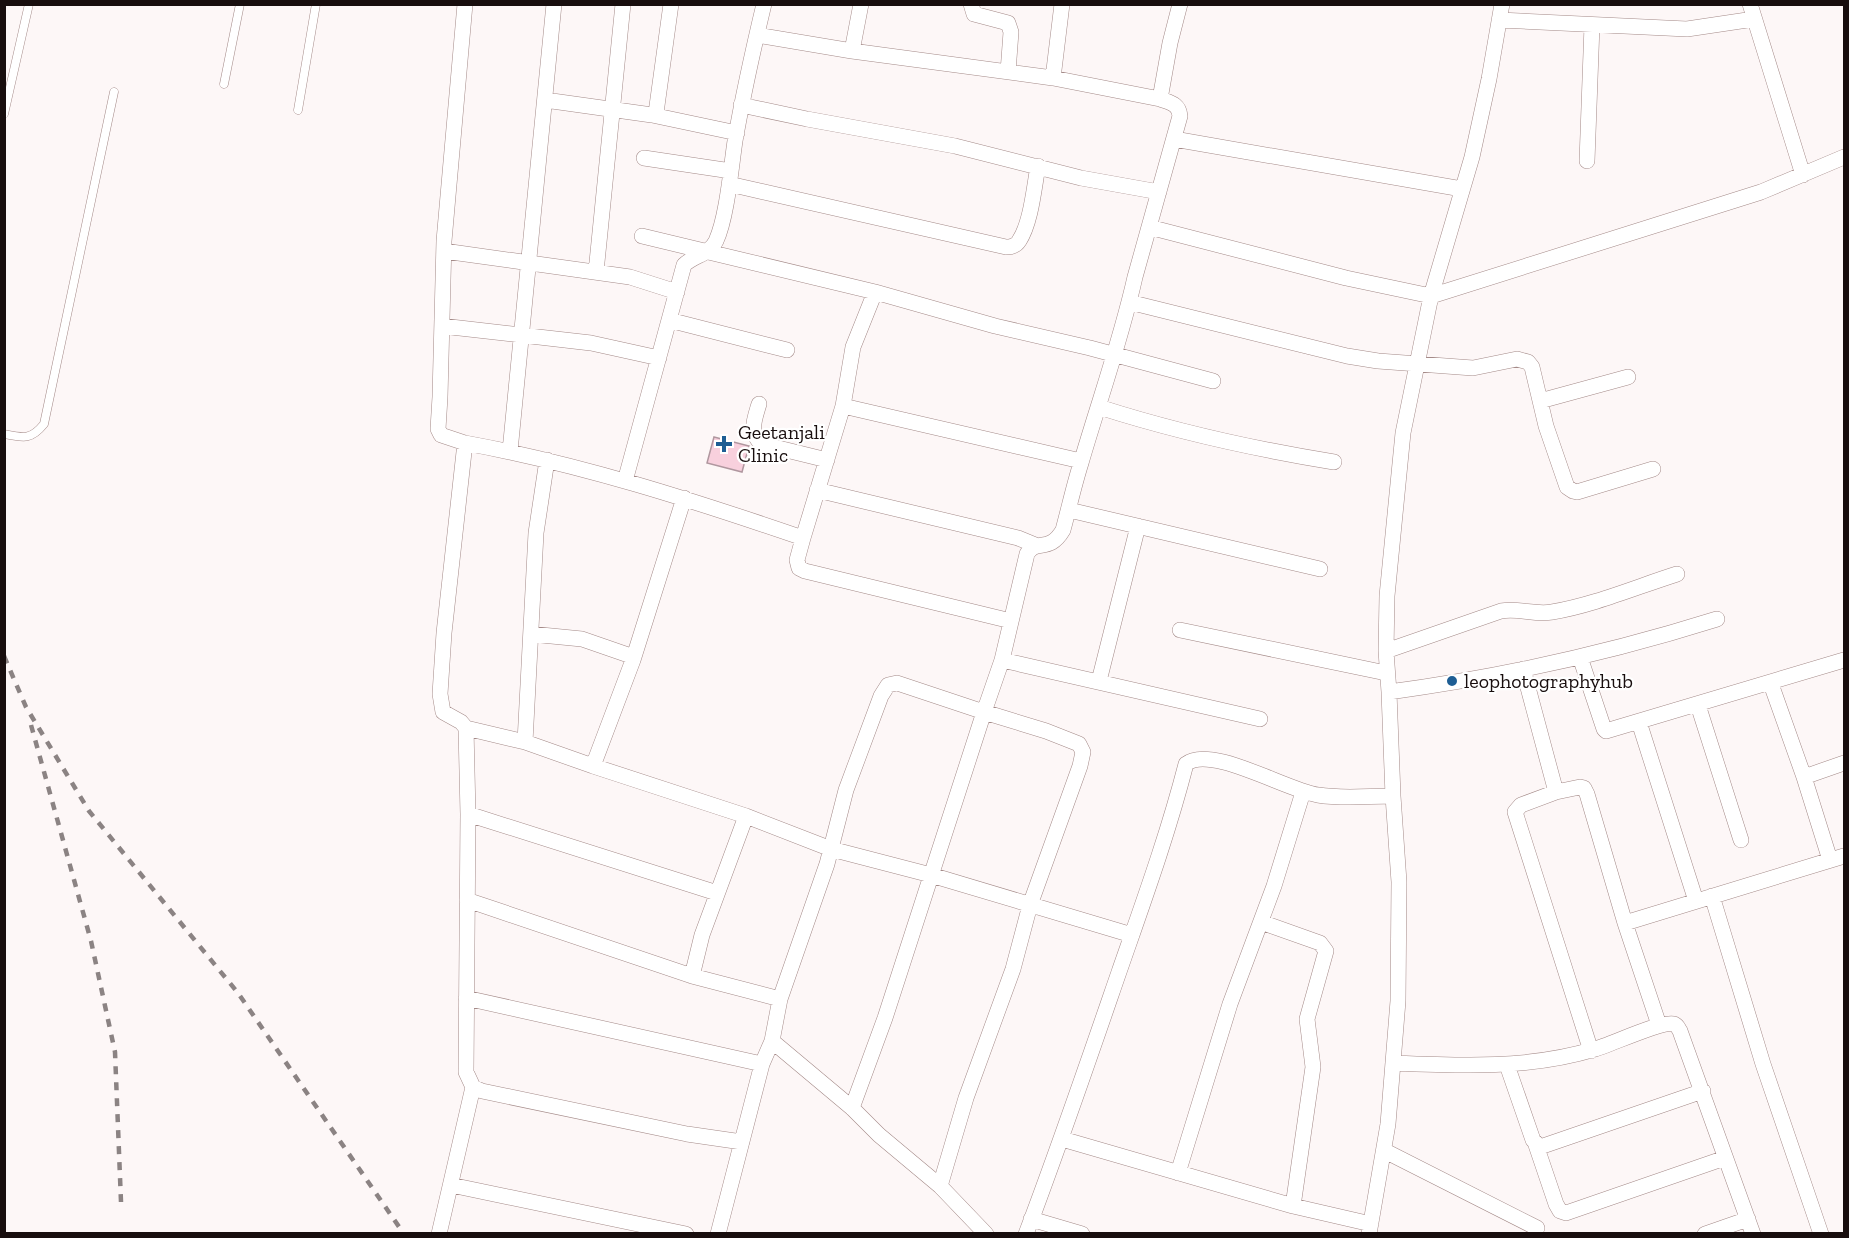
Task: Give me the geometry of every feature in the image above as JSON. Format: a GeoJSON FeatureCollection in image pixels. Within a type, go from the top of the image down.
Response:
{"type":"FeatureCollection","features":[{"type":"Feature","properties":{"kind":"street"},"geometry":{"type":"LineString","coordinates":[[465,4],[444,251],[438,429],[441,435],[465,443],[547,460],[625,481],[803,537]]}},
{"type":"Feature","properties":{"kind":"street"},"geometry":{"type":"LineString","coordinates":[[510,452],[554,4]]}},
{"type":"Feature","properties":{"kind":"street"},"geometry":{"type":"LineString","coordinates":[[596,272],[623,4]]}},
{"type":"Feature","properties":{"kind":"street"},"geometry":{"type":"LineString","coordinates":[[652,115],[658,111],[670,4]]}},
{"type":"Feature","properties":{"kind":"street"},"geometry":{"type":"LineString","coordinates":[[625,481],[686,263],[707,252],[717,239],[730,177],[741,105],[764,4]]}},
{"type":"Feature","properties":{"kind":"street"},"geometry":{"type":"LineString","coordinates":[[852,51],[861,4]]}},
{"type":"Feature","properties":{"kind":"street"},"geometry":{"type":"LineString","coordinates":[[972,4],[974,14],[1008,23],[1011,32],[1008,72]]}},
{"type":"Feature","properties":{"kind":"street"},"geometry":{"type":"LineString","coordinates":[[1053,78],[1062,4]]}},
{"type":"Feature","properties":{"kind":"street"},"geometry":{"type":"LineString","coordinates":[[1160,99],[1180,4]]}},
{"type":"Feature","properties":{"kind":"street"},"geometry":{"type":"LineString","coordinates":[[1062,1139],[1370,1229],[1385,1151],[1394,1063],[1400,926],[1398,850],[1386,651],[1387,596],[1403,433],[1431,296],[1472,157],[1502,4]]}},
{"type":"Feature","properties":{"kind":"street"},"geometry":{"type":"LineString","coordinates":[[1499,20],[1687,29],[1752,12],[1803,175]]}},
{"type":"Feature","properties":{"kind":"street"},"geometry":{"type":"LineString","coordinates":[[1587,161],[1592,25]]}},
{"type":"Feature","properties":{"kind":"street"},"geometry":{"type":"LineString","coordinates":[[757,35],[852,51],[1053,78],[1160,99],[1179,108],[1180,116],[1129,302],[1081,461],[1069,510],[1059,537],[1047,546],[1035,545],[1018,538],[817,490]]}},
{"type":"Feature","properties":{"kind":"street"},"geometry":{"type":"LineString","coordinates":[[545,100],[652,115],[736,133]]}},
{"type":"Feature","properties":{"kind":"street"},"geometry":{"type":"LineString","coordinates":[[741,105],[955,146],[1081,177],[1159,192]]}},
{"type":"Feature","properties":{"kind":"street"},"geometry":{"type":"LineString","coordinates":[[1174,139],[1462,189]]}},
{"type":"Feature","properties":{"kind":"street"},"geometry":{"type":"LineString","coordinates":[[1149,227],[1335,276],[1431,296],[1761,192],[1845,157]]}},
{"type":"Feature","properties":{"kind":"street"},"geometry":{"type":"LineString","coordinates":[[644,158],[730,177],[1006,247],[1013,247],[1018,242],[1028,217],[1038,166]]}},
{"type":"Feature","properties":{"kind":"street"},"geometry":{"type":"LineString","coordinates":[[642,236],[875,292],[995,326],[1114,354],[1213,381]]}},
{"type":"Feature","properties":{"kind":"street"},"geometry":{"type":"LineString","coordinates":[[444,251],[630,277],[677,292]]}},
{"type":"Feature","properties":{"kind":"street"},"geometry":{"type":"LineString","coordinates":[[875,292],[853,347],[843,406],[803,537],[797,561],[799,568],[1011,621]]}},
{"type":"Feature","properties":{"kind":"street"},"geometry":{"type":"LineString","coordinates":[[1129,302],[1378,362],[1473,368],[1517,359],[1523,360],[1532,367],[1563,482],[1573,491],[1577,492],[1653,469]]}},
{"type":"Feature","properties":{"kind":"street"},"geometry":{"type":"LineString","coordinates":[[669,320],[787,350]]}},
{"type":"Feature","properties":{"kind":"street"},"geometry":{"type":"LineString","coordinates":[[442,326],[521,333],[591,343],[658,357]]}},
{"type":"Feature","properties":{"kind":"street"},"geometry":{"type":"LineString","coordinates":[[1540,401],[1628,377]]}},
{"type":"Feature","properties":{"kind":"street"},"geometry":{"type":"LineString","coordinates":[[759,404],[753,434],[762,444],[827,460]]}},
{"type":"Feature","properties":{"kind":"street"},"geometry":{"type":"LineString","coordinates":[[843,406],[1081,461]]}},
{"type":"Feature","properties":{"kind":"street"},"geometry":{"type":"LineString","coordinates":[[1099,407],[1223,442],[1334,462]]}},
{"type":"Feature","properties":{"kind":"street"},"geometry":{"type":"LineString","coordinates":[[465,443],[444,633],[440,694],[443,712],[461,722],[466,728],[525,742],[746,816],[831,849],[931,875],[1132,935]]}},
{"type":"Feature","properties":{"kind":"street"},"geometry":{"type":"LineString","coordinates":[[525,742],[536,533],[547,460]]}},
{"type":"Feature","properties":{"kind":"street"},"geometry":{"type":"LineString","coordinates":[[594,766],[634,657],[684,498]]}},
{"type":"Feature","properties":{"kind":"street"},"geometry":{"type":"LineString","coordinates":[[1069,510],[1320,568]]}},
{"type":"Feature","properties":{"kind":"street"},"geometry":{"type":"LineString","coordinates":[[1099,681],[1138,526]]}},
{"type":"Feature","properties":{"kind":"street"},"geometry":{"type":"LineString","coordinates":[[852,1108],[885,1018],[1002,660],[1027,554],[1035,545]]}},
{"type":"Feature","properties":{"kind":"street"},"geometry":{"type":"LineString","coordinates":[[1386,651],[1501,610],[1538,614],[1567,609],[1677,574]]}},
{"type":"Feature","properties":{"kind":"street"},"geometry":{"type":"LineString","coordinates":[[1389,692],[1456,683],[1580,657],[1643,642],[1717,619]]}},
{"type":"Feature","properties":{"kind":"street"},"geometry":{"type":"LineString","coordinates":[[1180,630],[1386,674]]}},
{"type":"Feature","properties":{"kind":"street"},"geometry":{"type":"LineString","coordinates":[[531,634],[582,639],[634,657]]}},
{"type":"Feature","properties":{"kind":"street"},"geometry":{"type":"LineString","coordinates":[[1580,657],[1606,731],[1771,684],[1845,660]]}},
{"type":"Feature","properties":{"kind":"street"},"geometry":{"type":"LineString","coordinates":[[1002,660],[1260,719]]}},
{"type":"Feature","properties":{"kind":"street"},"geometry":{"type":"LineString","coordinates":[[1523,669],[1556,792]]}},
{"type":"Feature","properties":{"kind":"street"},"geometry":{"type":"LineString","coordinates":[[718,1233],[762,1064],[772,1041],[780,999],[831,849],[846,790],[881,696],[888,685],[897,684],[1071,740],[1082,747],[1080,766],[1030,905],[1013,969],[966,1098],[940,1186]]}},
{"type":"Feature","properties":{"kind":"street"},"geometry":{"type":"LineString","coordinates":[[1625,924],[1837,858],[1804,777],[1771,684]]}},
{"type":"Feature","properties":{"kind":"street"},"geometry":{"type":"LineString","coordinates":[[1698,705],[1741,840]]}},
{"type":"Feature","properties":{"kind":"street"},"geometry":{"type":"LineString","coordinates":[[1639,722],[1696,901]]}},
{"type":"Feature","properties":{"kind":"street"},"geometry":{"type":"LineString","coordinates":[[439,1233],[473,1087],[466,1072],[468,814],[466,728]]}},
{"type":"Feature","properties":{"kind":"street"},"geometry":{"type":"LineString","coordinates":[[1082,1233],[1028,1226],[1062,1139],[1173,817],[1186,764],[1205,757],[1319,796],[1393,796]]}},
{"type":"Feature","properties":{"kind":"street"},"geometry":{"type":"LineString","coordinates":[[1804,777],[1845,763]]}},
{"type":"Feature","properties":{"kind":"street"},"geometry":{"type":"LineString","coordinates":[[1590,1051],[1515,812],[1521,805],[1556,792],[1576,787],[1584,788],[1625,924],[1659,1025]]}},
{"type":"Feature","properties":{"kind":"street"},"geometry":{"type":"LineString","coordinates":[[1178,1173],[1230,1004],[1261,922],[1304,792]]}},
{"type":"Feature","properties":{"kind":"street"},"geometry":{"type":"LineString","coordinates":[[468,814],[717,893]]}},
{"type":"Feature","properties":{"kind":"street"},"geometry":{"type":"LineString","coordinates":[[692,976],[702,935],[746,816]]}},
{"type":"Feature","properties":{"kind":"street"},"geometry":{"type":"LineString","coordinates":[[1712,896],[1763,1064],[1821,1233]]}},
{"type":"Feature","properties":{"kind":"street"},"geometry":{"type":"LineString","coordinates":[[467,900],[692,976],[780,999]]}},
{"type":"Feature","properties":{"kind":"street"},"geometry":{"type":"LineString","coordinates":[[1261,922],[1320,943],[1326,951],[1307,1019],[1313,1067],[1293,1206]]}},
{"type":"Feature","properties":{"kind":"street"},"geometry":{"type":"LineString","coordinates":[[466,998],[762,1064]]}},
{"type":"Feature","properties":{"kind":"street"},"geometry":{"type":"LineString","coordinates":[[1394,1063],[1453,1066],[1507,1065],[1546,1061],[1590,1051],[1659,1025],[1677,1026],[1703,1091],[1751,1226],[1705,1233]]}},
{"type":"Feature","properties":{"kind":"street"},"geometry":{"type":"LineString","coordinates":[[772,1041],[940,1186],[986,1233]]}},
{"type":"Feature","properties":{"kind":"street"},"geometry":{"type":"LineString","coordinates":[[1507,1065],[1560,1211],[1566,1213],[1725,1158]]}},
{"type":"Feature","properties":{"kind":"street"},"geometry":{"type":"LineString","coordinates":[[473,1087],[482,1091],[574,1111],[687,1134],[742,1142]]}},
{"type":"Feature","properties":{"kind":"street"},"geometry":{"type":"LineString","coordinates":[[1536,1145],[1545,1146],[1703,1091]]}},
{"type":"Feature","properties":{"kind":"street"},"geometry":{"type":"LineString","coordinates":[[1385,1151],[1537,1228]]}},
{"type":"Feature","properties":{"kind":"street"},"geometry":{"type":"LineString","coordinates":[[451,1185],[686,1233]]}},
{"type":"Feature","properties":{"kind":"lane"},"geometry":{"type":"LineString","coordinates":[[4,114],[29,4]]}},
{"type":"Feature","properties":{"kind":"lane"},"geometry":{"type":"LineString","coordinates":[[224,84],[240,4]]}},
{"type":"Feature","properties":{"kind":"lane"},"geometry":{"type":"LineString","coordinates":[[298,110],[316,4]]}},
{"type":"Feature","properties":{"kind":"lane"},"geometry":{"type":"LineString","coordinates":[[4,434],[28,437],[36,433],[44,424],[114,92]]}},
{"type":"Feature","properties":{"kind":"building"},"geometry":{"type":"Polygon","coordinates":[[[714,437],[749,446],[742,472],[707,463],[714,437]]]}},
{"type":"Feature","properties":{"kind":"railway"},"geometry":{"type":"LineString","coordinates":[[4,656],[26,707],[89,811],[238,993],[404,1234]]}},
{"type":"Feature","properties":{"kind":"railway"},"geometry":{"type":"LineString","coordinates":[[31,725],[91,941],[115,1052],[121,1202]]}},
{"type":"Feature","properties":{"kind":"place","name":"Geetanjali Clinic"},"geometry":{"type":"Point","coordinates":[724,444]}},
{"type":"Feature","properties":{"kind":"place","name":"leophotographyhub"},"geometry":{"type":"Point","coordinates":[1452,681]}}]}
